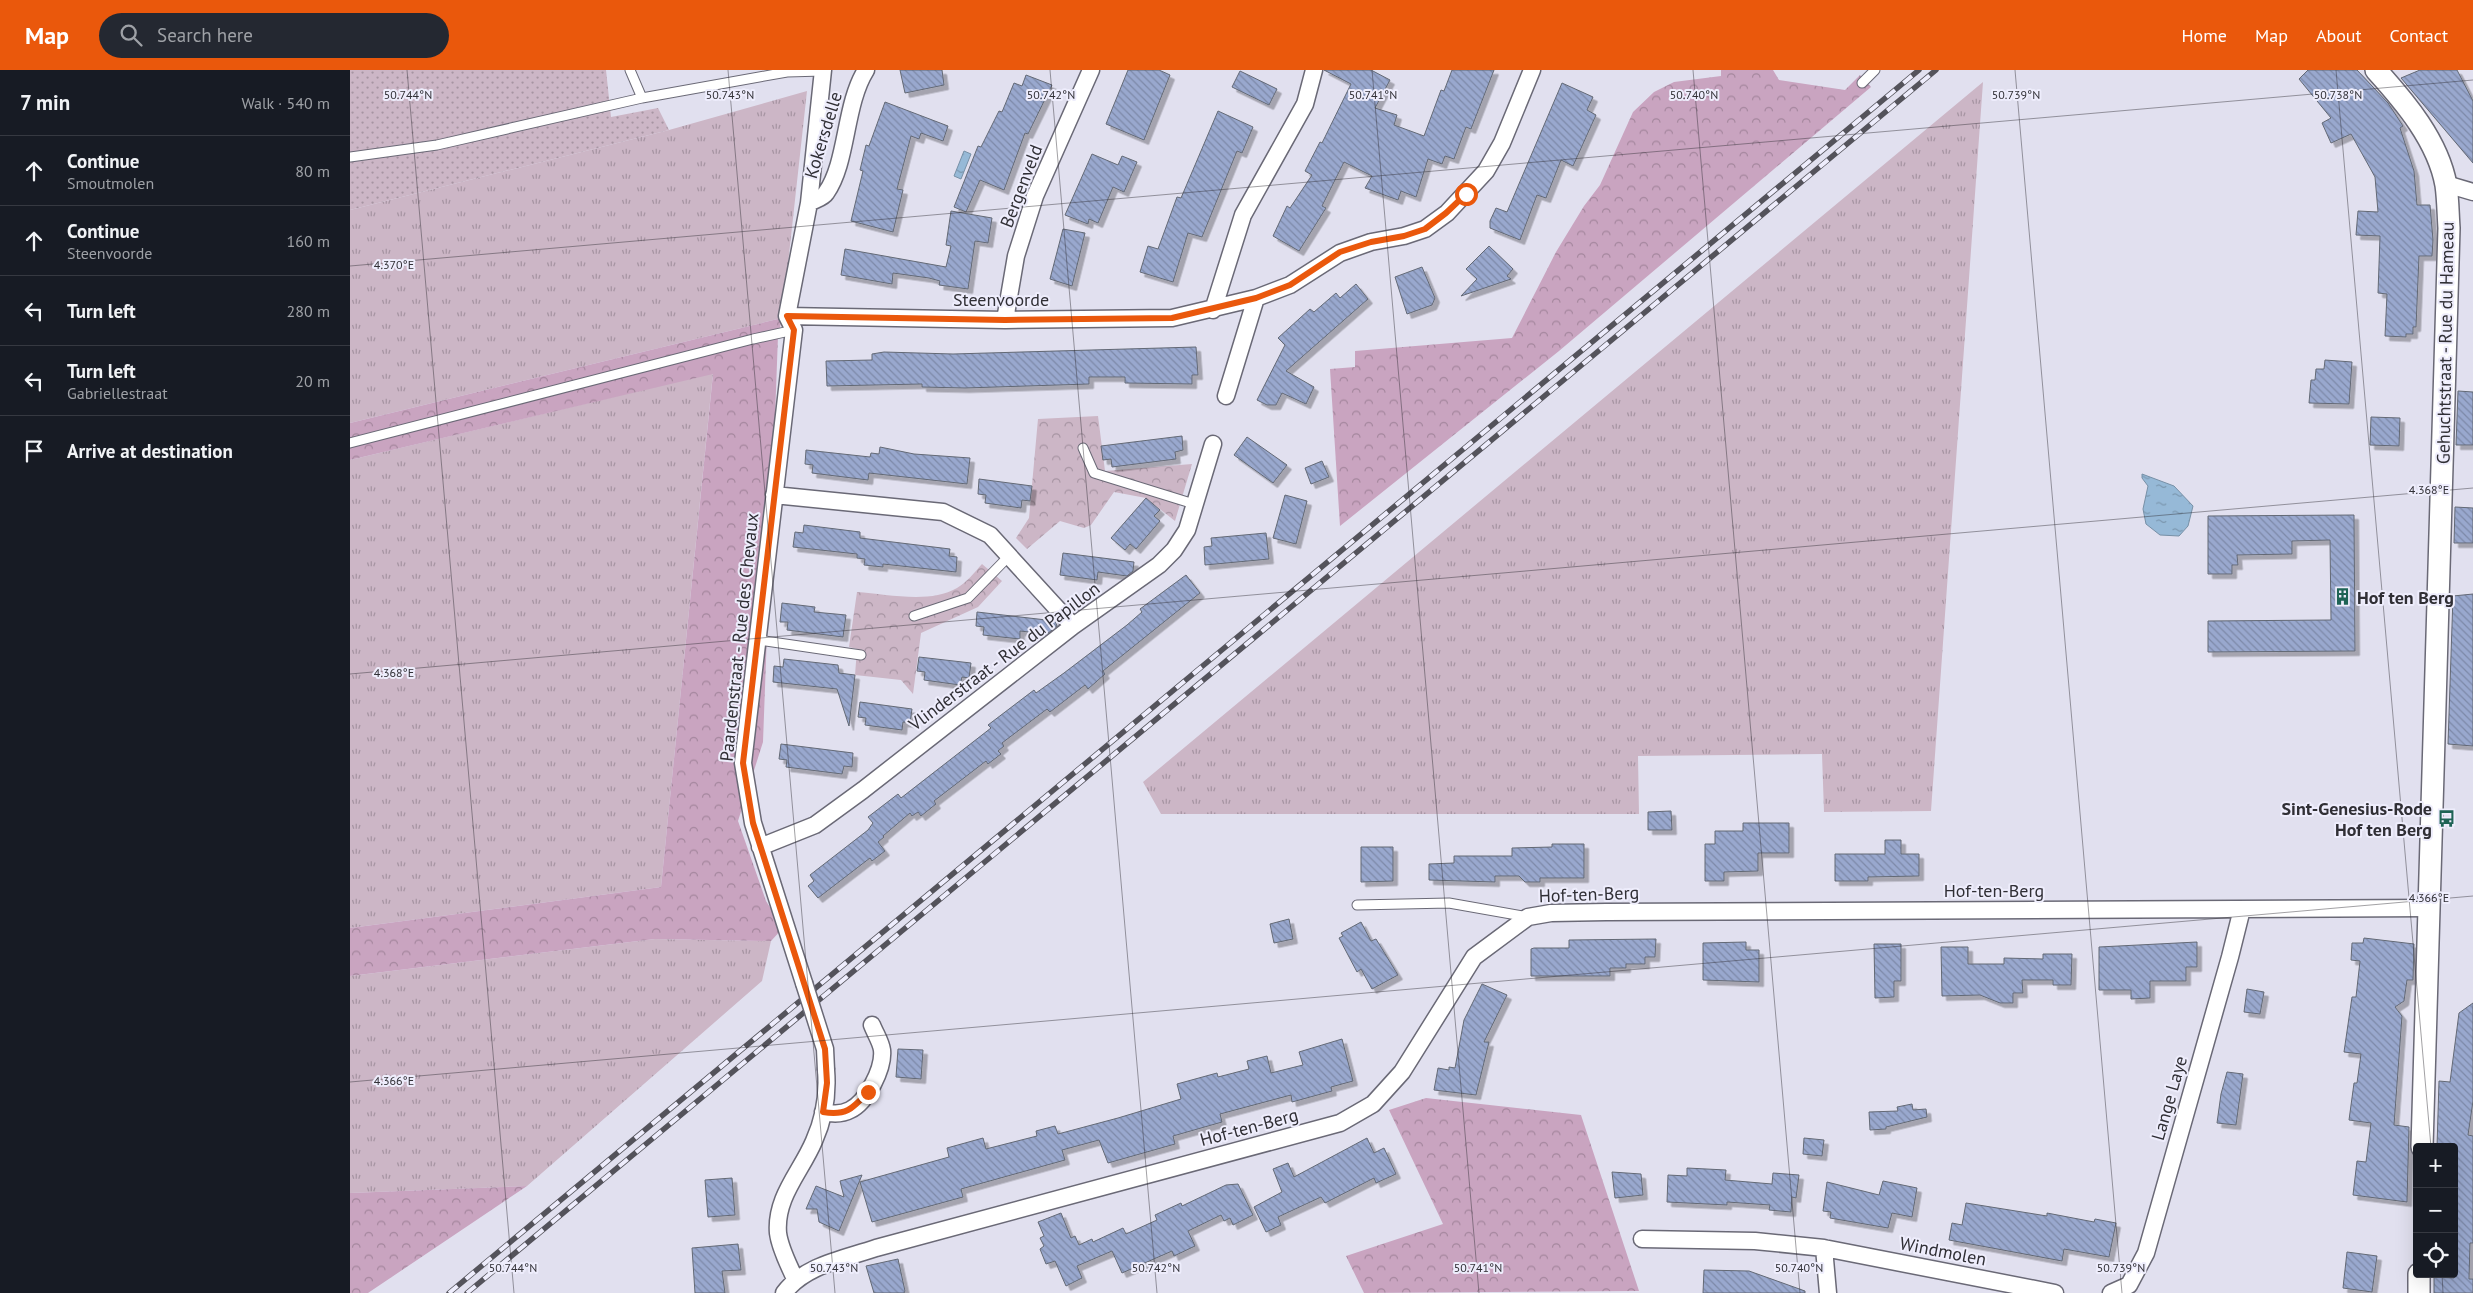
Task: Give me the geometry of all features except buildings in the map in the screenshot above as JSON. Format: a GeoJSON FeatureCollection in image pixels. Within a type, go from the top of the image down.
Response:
{"type":"FeatureCollection","features":[{"type":"Feature","properties":{"kind":"street","name":"Paardenstraat - Rue des Chevaux"},"geometry":{"type":"LineString","coordinates":[[795,1280],[779,1240],[779,1216],[785,1194],[814,1141],[823,1112],[826,1070],[825,1049],[753,823],[743,763],[759,640],[790,323],[809,203],[823,70]]}},
{"type":"Feature","properties":{"kind":"street","name":"Kokersdelle"},"geometry":{"type":"LineString","coordinates":[[809,203],[825,195],[834,177],[854,98],[866,70]]}},
{"type":"Feature","properties":{"kind":"street","name":"Bergenveld"},"geometry":{"type":"LineString","coordinates":[[1005,320],[1016,256],[1035,196],[1090,70]]}},
{"type":"Feature","properties":{"kind":"street"},"geometry":{"type":"LineString","coordinates":[[1214,310],[1243,216],[1305,104],[1314,70]]}},
{"type":"Feature","properties":{"kind":"street","name":"Steenvoorde"},"geometry":{"type":"LineString","coordinates":[[790,323],[1172,318],[1214,310],[1256,298],[1290,285],[1340,252],[1371,242],[1404,236],[1425,229],[1446,213],[1486,171],[1502,143],[1532,70]]}},
{"type":"Feature","properties":{"kind":"street","name":"Gehuchtstraat - Rue du Hameau"},"geometry":{"type":"LineString","coordinates":[[2376,70],[2406,102],[2430,143],[2446,184],[2449,228],[2431,908],[2427,960],[2422,1143]]}},
{"type":"Feature","properties":{"kind":"street"},"geometry":{"type":"LineString","coordinates":[[2446,184],[2473,192]]}},
{"type":"Feature","properties":{"kind":"street"},"geometry":{"type":"LineString","coordinates":[[1226,396],[1256,298]]}},
{"type":"Feature","properties":{"kind":"street","name":"Vlinderstraat - Rue du Papillon"},"geometry":{"type":"LineString","coordinates":[[760,847],[815,824],[863,790],[1073,626],[1159,565],[1174,550],[1187,530],[1213,444]]}},
{"type":"Feature","properties":{"kind":"street"},"geometry":{"type":"LineString","coordinates":[[774,496],[943,512],[990,535],[1073,626]]}},
{"type":"Feature","properties":{"kind":"street","name":"Hof-ten-Berg"},"geometry":{"type":"LineString","coordinates":[[784,1293],[795,1280],[812,1270],[876,1248],[1340,1123],[1373,1104],[1402,1072],[1474,957],[1528,917],[1551,912],[2431,908]]}},
{"type":"Feature","properties":{"kind":"street","name":"Lange Laye"},"geometry":{"type":"LineString","coordinates":[[2132,1289],[2146,1253],[2242,909]]}},
{"type":"Feature","properties":{"kind":"street"},"geometry":{"type":"LineString","coordinates":[[823,1112],[836,1114],[851,1110],[868,1092],[881,1069],[882,1049],[872,1025]]}},
{"type":"Feature","properties":{"kind":"street","name":"Windmolen"},"geometry":{"type":"LineString","coordinates":[[1642,1239],[1755,1241],[1824,1248],[2055,1293]]}},
{"type":"Feature","properties":{"kind":"street"},"geometry":{"type":"LineString","coordinates":[[1824,1248],[1828,1293]]}},
{"type":"Feature","properties":{"kind":"street"},"geometry":{"type":"LineString","coordinates":[[2419,1278],[2419,1293]]}},
{"type":"Feature","properties":{"kind":"street"},"geometry":{"type":"LineString","coordinates":[[2111,1293],[2132,1289]]}},
{"type":"Feature","properties":{"kind":"lane"},"geometry":{"type":"LineString","coordinates":[[630,70],[642,98]]}},
{"type":"Feature","properties":{"kind":"lane"},"geometry":{"type":"LineString","coordinates":[[350,157],[437,144],[642,98],[787,72],[823,70]]}},
{"type":"Feature","properties":{"kind":"lane"},"geometry":{"type":"LineString","coordinates":[[1862,83],[1875,70]]}},
{"type":"Feature","properties":{"kind":"lane"},"geometry":{"type":"LineString","coordinates":[[350,443],[753,339],[790,323]]}},
{"type":"Feature","properties":{"kind":"lane"},"geometry":{"type":"LineString","coordinates":[[1083,448],[1094,473],[1194,504]]}},
{"type":"Feature","properties":{"kind":"lane"},"geometry":{"type":"LineString","coordinates":[[914,616],[968,598],[1009,556]]}},
{"type":"Feature","properties":{"kind":"lane"},"geometry":{"type":"LineString","coordinates":[[759,640],[861,655]]}},
{"type":"Feature","properties":{"kind":"lane"},"geometry":{"type":"LineString","coordinates":[[1357,905],[1449,903],[1528,917]]}},
{"type":"Feature","properties":{"kind":"green space"},"geometry":{"type":"Polygon","coordinates":[[[350,70],[606,70],[611,117],[658,108],[669,130],[350,210],[350,70]]]}},
{"type":"Feature","properties":{"kind":"green space"},"geometry":{"type":"Polygon","coordinates":[[[1721,70],[1773,70],[1779,80],[1845,90],[1860,75],[1871,87],[1559,351],[1340,526],[1330,369],[1355,367],[1355,351],[1512,338],[1556,252],[1584,206],[1600,185],[1633,112],[1654,92],[1674,82],[1721,76],[1721,70]]]}},
{"type":"Feature","properties":{"kind":"green space"},"geometry":{"type":"Polygon","coordinates":[[[1983,82],[1931,811],[1824,812],[1822,754],[1638,756],[1639,814],[1161,814],[1143,782],[1983,82]]]}},
{"type":"Feature","properties":{"kind":"green space"},"geometry":{"type":"Polygon","coordinates":[[[807,91],[782,318],[350,423],[350,210],[669,130],[807,91]]]}},
{"type":"Feature","properties":{"kind":"green space"},"geometry":{"type":"Polygon","coordinates":[[[782,318],[778,336],[763,742],[738,821],[766,901],[783,928],[771,941],[655,939],[350,976],[350,928],[661,887],[713,374],[350,460],[350,423],[782,318]]]}},
{"type":"Feature","properties":{"kind":"green space"},"geometry":{"type":"Polygon","coordinates":[[[713,373],[661,887],[350,928],[350,460],[713,373]]]}},
{"type":"Feature","properties":{"kind":"green space"},"geometry":{"type":"Polygon","coordinates":[[[1098,416],[1105,471],[1192,464],[1175,521],[1146,498],[1114,492],[1091,525],[1084,528],[1060,521],[1027,549],[1016,538],[1029,518],[1038,419],[1098,416]]]}},
{"type":"Feature","properties":{"kind":"green space"},"geometry":{"type":"Polygon","coordinates":[[[982,564],[1002,581],[978,607],[921,633],[913,694],[901,680],[855,675],[857,649],[849,647],[857,592],[908,597],[934,596],[946,593],[960,586],[982,564]]]}},
{"type":"Feature","properties":{"kind":"green space"},"geometry":{"type":"Polygon","coordinates":[[[655,939],[771,941],[762,981],[527,1186],[350,1193],[350,976],[655,939]]]}},
{"type":"Feature","properties":{"kind":"green space"},"geometry":{"type":"Polygon","coordinates":[[[1426,1098],[1581,1115],[1639,1291],[1364,1293],[1346,1256],[1443,1224],[1389,1110],[1426,1098]]]}},
{"type":"Feature","properties":{"kind":"green space"},"geometry":{"type":"Polygon","coordinates":[[[527,1186],[368,1293],[350,1293],[350,1193],[527,1186]]]}},
{"type":"Feature","properties":{"kind":"water"},"geometry":{"type":"Polygon","coordinates":[[[964,151],[971,154],[961,179],[954,176],[964,151]]]}},
{"type":"Feature","properties":{"kind":"water"},"geometry":{"type":"Polygon","coordinates":[[[2142,474],[2174,486],[2193,506],[2188,526],[2179,536],[2160,535],[2146,524],[2143,509],[2148,486],[2142,478],[2142,474]]]}},
{"type":"Feature","properties":{"kind":"railway"},"geometry":{"type":"LineString","coordinates":[[449,1293],[1919,70]]}},
{"type":"Feature","properties":{"kind":"railway"},"geometry":{"type":"LineString","coordinates":[[467,1293],[1936,70]]}},
{"type":"Feature","properties":{"kind":"place","name":"Hof ten Berg"},"geometry":{"type":"Point","coordinates":[2343,597]}},
{"type":"Feature","properties":{"kind":"place","name":"Sint-Genesius-Rode Hof ten Berg"},"geometry":{"type":"Point","coordinates":[2446,818]}},
{"type":"Feature","properties":{"kind":"route"},"geometry":{"type":"LineString","coordinates":[[868,1092],[851,1110],[836,1114],[823,1112],[827,1083],[825,1049],[753,823],[743,763],[759,640],[764,577],[788,395],[794,330],[787,316],[1005,320],[1172,318],[1214,310],[1256,298],[1290,285],[1319,264],[1340,252],[1371,242],[1404,236],[1425,229],[1466,194]]}}]}
